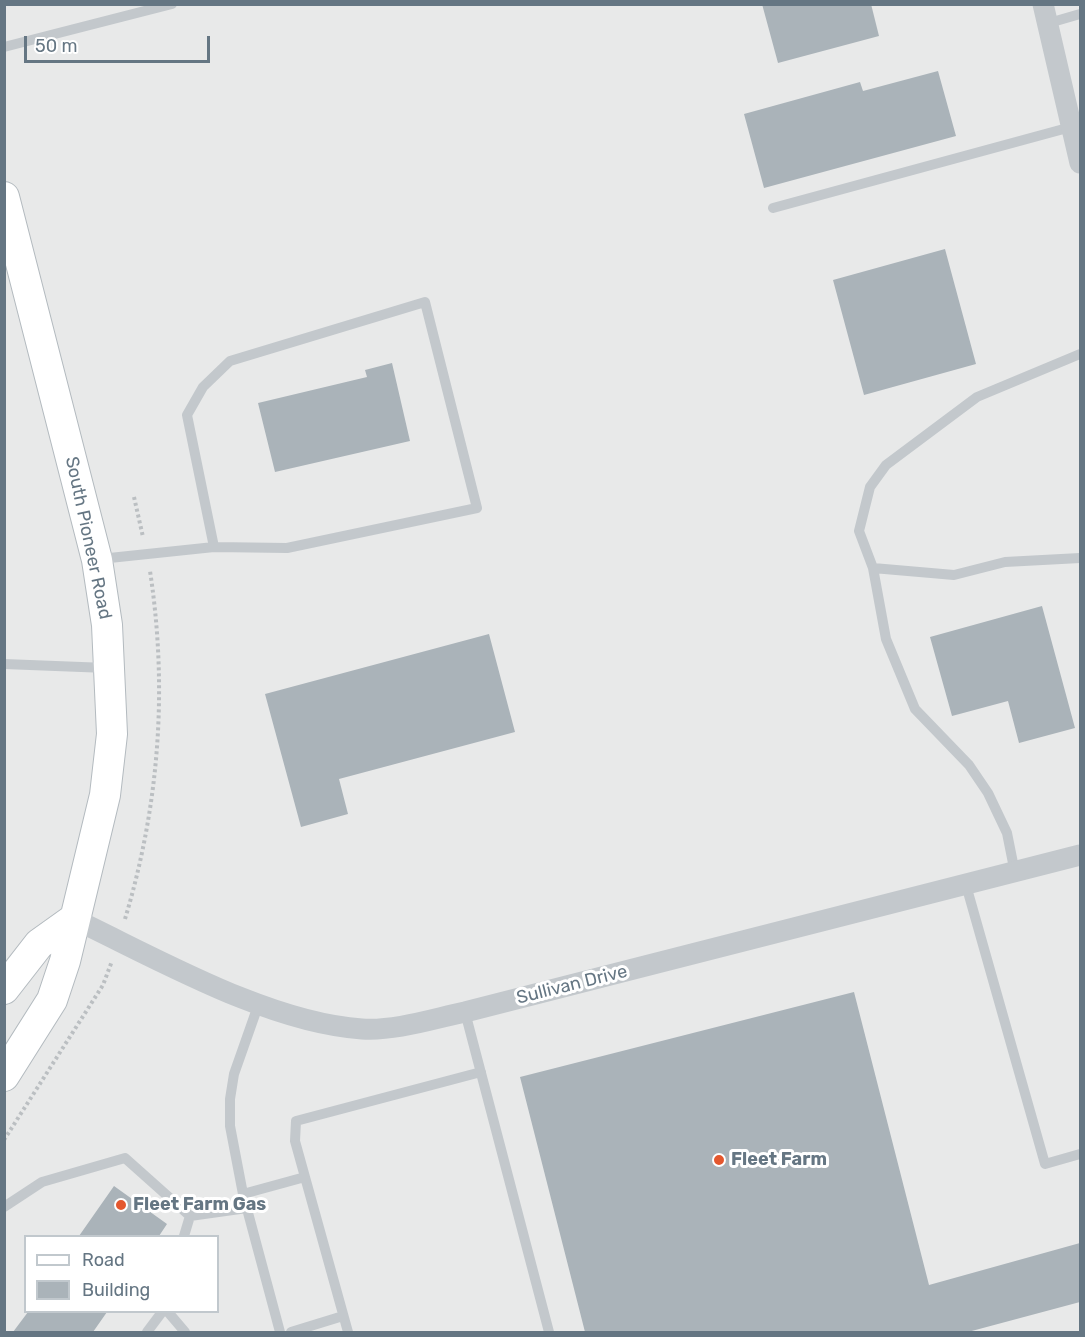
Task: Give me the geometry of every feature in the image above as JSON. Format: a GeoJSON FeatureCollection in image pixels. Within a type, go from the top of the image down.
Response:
{"type":"FeatureCollection","features":[{"type":"Feature","properties":{"kind":"main road","name":"South Pioneer Road"},"geometry":{"type":"LineString","coordinates":[[4,197],[97,560],[111,668],[112,734],[105,795],[65,961],[52,1000],[4,1076]]}},
{"type":"Feature","properties":{"kind":"main road"},"geometry":{"type":"LineString","coordinates":[[4,989],[39,944],[74,919]]}},
{"type":"Feature","properties":{"kind":"street"},"geometry":{"type":"LineString","coordinates":[[1046,14],[1080,163]]}},
{"type":"Feature","properties":{"kind":"street","name":"Sullivan Drive"},"geometry":{"type":"LineString","coordinates":[[74,919],[227,992],[305,1018],[364,1029],[396,1027],[465,1012],[1080,855]]}},
{"type":"Feature","properties":{"kind":"lane"},"geometry":{"type":"LineString","coordinates":[[4,48],[172,4]]}},
{"type":"Feature","properties":{"kind":"lane"},"geometry":{"type":"LineString","coordinates":[[1046,14],[1080,14]]}},
{"type":"Feature","properties":{"kind":"lane"},"geometry":{"type":"LineString","coordinates":[[772,208],[1071,127]]}},
{"type":"Feature","properties":{"kind":"lane"},"geometry":{"type":"LineString","coordinates":[[97,560],[214,547],[287,548],[477,508],[425,302],[230,361],[203,387],[187,416],[214,547]]}},
{"type":"Feature","properties":{"kind":"lane"},"geometry":{"type":"LineString","coordinates":[[1015,873],[1007,833],[988,793],[969,765],[915,709],[886,639],[873,568],[859,531],[870,487],[886,465],[977,397],[1080,354]]}},
{"type":"Feature","properties":{"kind":"lane"},"geometry":{"type":"LineString","coordinates":[[873,568],[954,576],[1005,562],[1080,558]]}},
{"type":"Feature","properties":{"kind":"lane"},"geometry":{"type":"LineString","coordinates":[[4,664],[111,668]]}},
{"type":"Feature","properties":{"kind":"lane"},"geometry":{"type":"LineString","coordinates":[[966,885],[1045,1164],[1080,1154]]}},
{"type":"Feature","properties":{"kind":"lane"},"geometry":{"type":"LineString","coordinates":[[260,1003],[234,1074],[230,1100],[230,1126],[243,1194],[280,1332]]}},
{"type":"Feature","properties":{"kind":"lane"},"geometry":{"type":"LineString","coordinates":[[465,1012],[549,1332]]}},
{"type":"Feature","properties":{"kind":"lane"},"geometry":{"type":"LineString","coordinates":[[348,1332],[295,1141],[296,1121],[481,1072]]}},
{"type":"Feature","properties":{"kind":"lane"},"geometry":{"type":"LineString","coordinates":[[5,1211],[42,1182],[125,1158],[190,1216],[247,1208]]}},
{"type":"Feature","properties":{"kind":"lane"},"geometry":{"type":"LineString","coordinates":[[243,1194],[305,1177]]}},
{"type":"Feature","properties":{"kind":"lane"},"geometry":{"type":"LineString","coordinates":[[184,1235],[190,1216]]}},
{"type":"Feature","properties":{"kind":"lane"},"geometry":{"type":"LineString","coordinates":[[147,1332],[161,1313]]}},
{"type":"Feature","properties":{"kind":"lane"},"geometry":{"type":"LineString","coordinates":[[170,1313],[185,1332]]}},
{"type":"Feature","properties":{"kind":"lane"},"geometry":{"type":"LineString","coordinates":[[291,1332],[343,1316]]}},
{"type":"Feature","properties":{"kind":"shaded area"},"geometry":{"type":"Polygon","coordinates":[[[5,5],[1080,5],[1080,1332],[5,1332],[5,5]]]}},
{"type":"Feature","properties":{"kind":"building"},"geometry":{"type":"Polygon","coordinates":[[[762,4],[871,4],[879,36],[778,63],[762,4]]]}},
{"type":"Feature","properties":{"kind":"building"},"geometry":{"type":"Polygon","coordinates":[[[938,71],[956,136],[764,188],[744,114],[860,82],[863,91],[938,71]]]}},
{"type":"Feature","properties":{"kind":"building"},"geometry":{"type":"Polygon","coordinates":[[[945,249],[976,364],[864,395],[833,280],[945,249]]]}},
{"type":"Feature","properties":{"kind":"building"},"geometry":{"type":"Polygon","coordinates":[[[392,363],[410,441],[275,472],[258,403],[367,377],[365,370],[392,363]]]}},
{"type":"Feature","properties":{"kind":"building"},"geometry":{"type":"Polygon","coordinates":[[[1042,606],[1075,728],[1019,743],[1008,701],[952,716],[930,637],[1042,606]]]}},
{"type":"Feature","properties":{"kind":"building"},"geometry":{"type":"Polygon","coordinates":[[[489,634],[515,732],[339,779],[348,814],[301,827],[265,694],[489,634]]]}},
{"type":"Feature","properties":{"kind":"building","name":"Fleet Farm"},"geometry":{"type":"Polygon","coordinates":[[[854,992],[929,1285],[1080,1243],[1080,1302],[968,1332],[585,1332],[520,1077],[854,992]]]}},
{"type":"Feature","properties":{"kind":"building","name":"Fleet Farm Gas"},"geometry":{"type":"Polygon","coordinates":[[[114,1186],[167,1224],[160,1235],[80,1235],[114,1186]]]}},
{"type":"Feature","properties":{"kind":"building"},"geometry":{"type":"Polygon","coordinates":[[[27,1313],[106,1313],[93,1332],[13,1332],[27,1313]]]}},
{"type":"Feature","properties":{"kind":"place","name":"Fleet Farm"},"geometry":{"type":"Point","coordinates":[719,1160]}},
{"type":"Feature","properties":{"kind":"place","name":"Fleet Farm Gas"},"geometry":{"type":"Point","coordinates":[121,1205]}}]}
